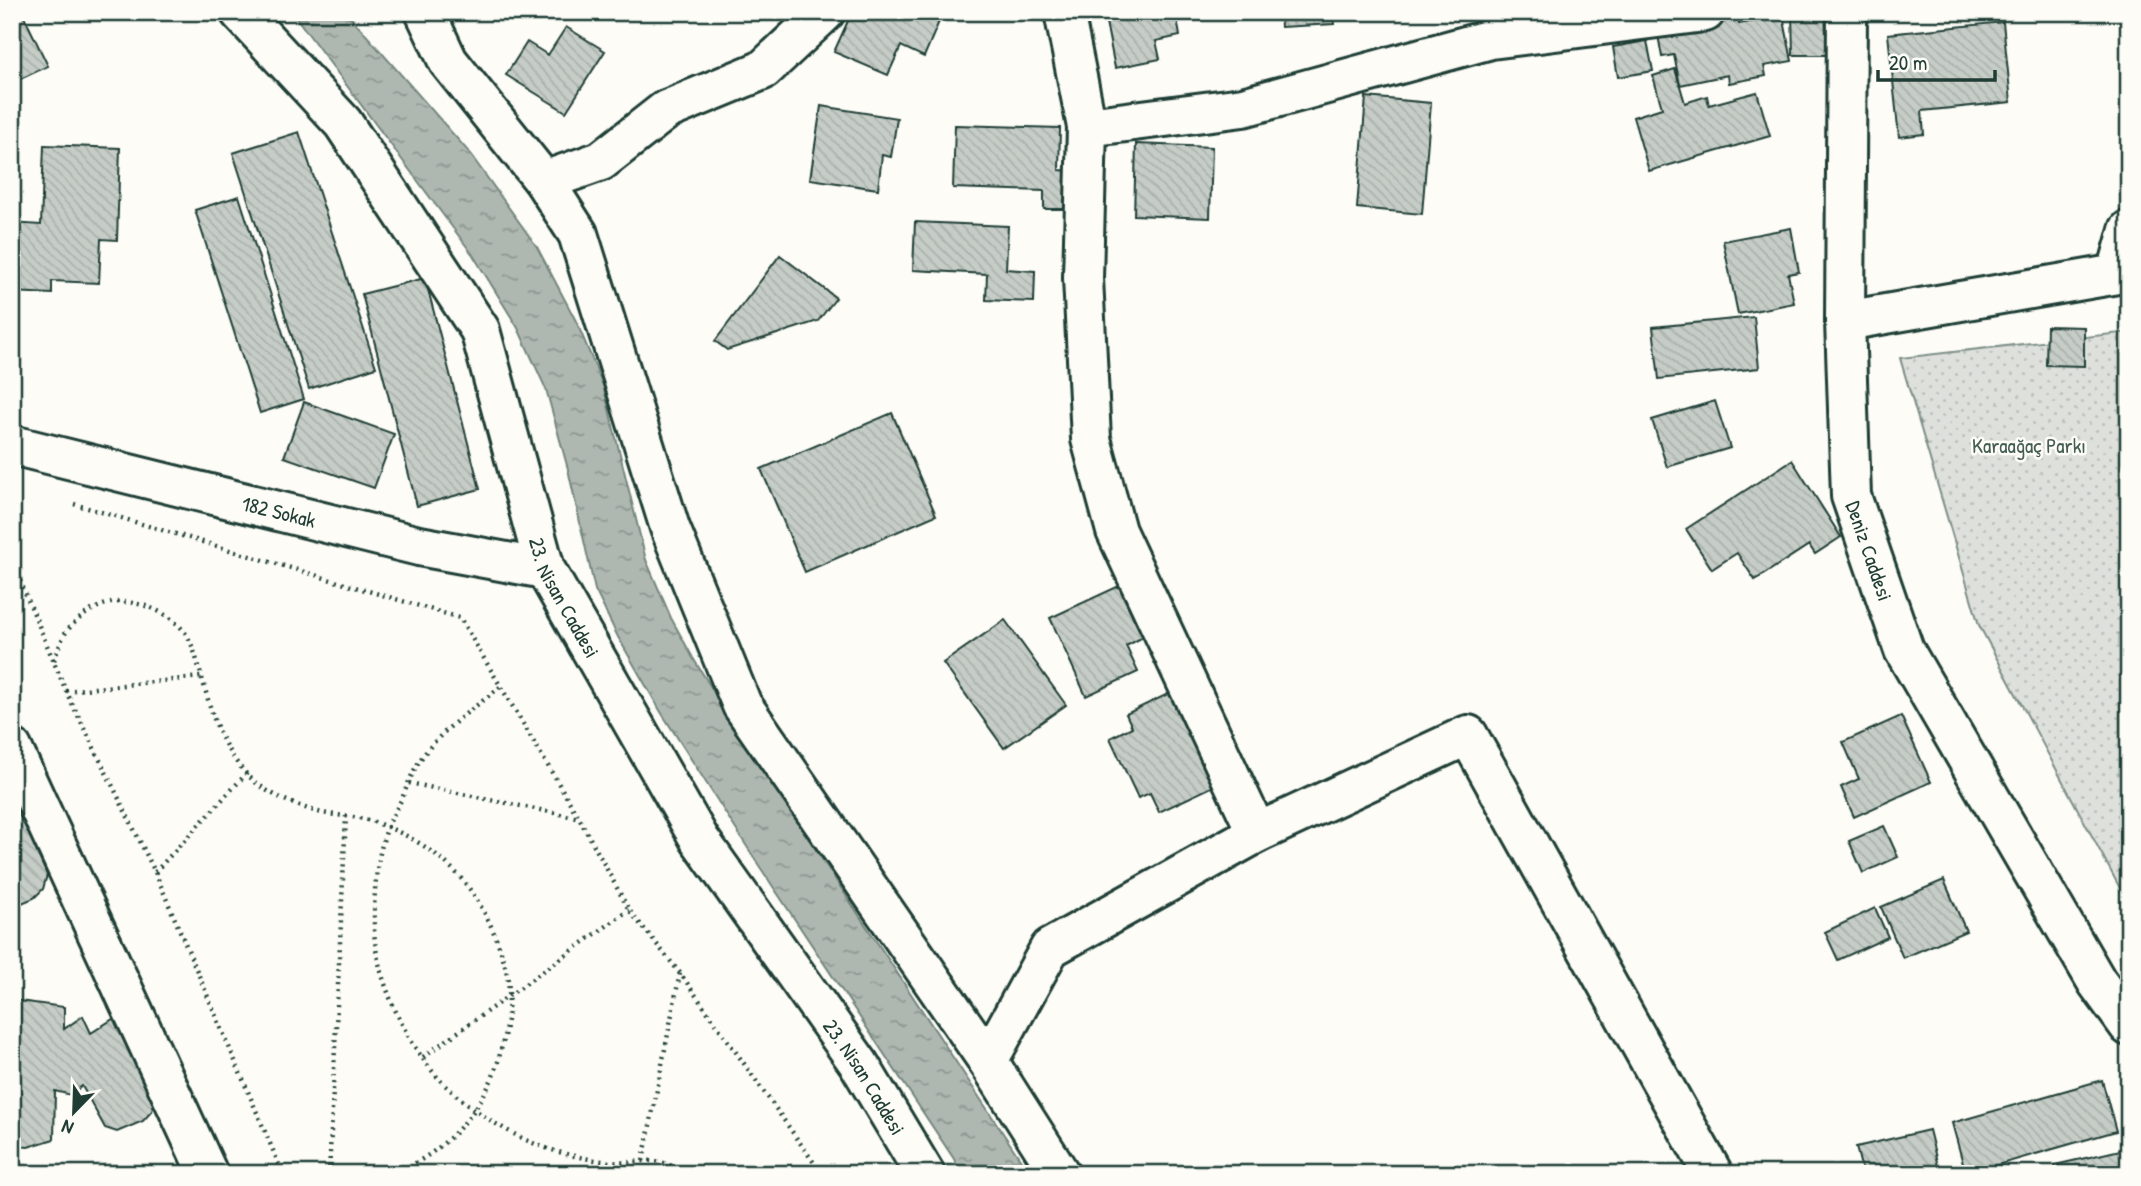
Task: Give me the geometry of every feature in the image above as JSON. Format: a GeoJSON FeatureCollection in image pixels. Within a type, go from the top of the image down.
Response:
{"type":"FeatureCollection","features":[{"type":"Feature","properties":{"kind":"street","name":"23. Nisan Caddesi"},"geometry":{"type":"LineString","coordinates":[[240,12],[344,123],[480,330],[545,569],[700,840],[859,1064],[925,1174]]}},
{"type":"Feature","properties":{"kind":"street"},"geometry":{"type":"LineString","coordinates":[[425,12],[447,61],[544,181],[579,234],[670,528],[742,705],[988,1061],[1060,1174]]}},
{"type":"Feature","properties":{"kind":"street"},"geometry":{"type":"LineString","coordinates":[[544,181],[601,161],[666,110],[763,70],[825,12]]}},
{"type":"Feature","properties":{"kind":"street"},"geometry":{"type":"LineString","coordinates":[[1064,12],[1087,127],[1083,278],[1091,439],[1116,531],[1257,833]]}},
{"type":"Feature","properties":{"kind":"street"},"geometry":{"type":"LineString","coordinates":[[1087,127],[1243,107],[1489,25],[1705,12]]}},
{"type":"Feature","properties":{"kind":"street","name":"Deniz Caddesi"},"geometry":{"type":"LineString","coordinates":[[1847,12],[1845,321],[1852,496],[1904,650],[2097,982],[2129,1026]]}},
{"type":"Feature","properties":{"kind":"street"},"geometry":{"type":"LineString","coordinates":[[1845,321],[2123,273],[2129,230]]}},
{"type":"Feature","properties":{"kind":"street","name":"182 Sokak"},"geometry":{"type":"LineString","coordinates":[[12,445],[419,546],[545,569]]}},
{"type":"Feature","properties":{"kind":"street"},"geometry":{"type":"LineString","coordinates":[[988,1061],[1049,948],[1257,833],[1468,735],[1713,1174]]}},
{"type":"Feature","properties":{"kind":"street"},"geometry":{"type":"LineString","coordinates":[[12,748],[208,1174]]}},
{"type":"Feature","properties":{"kind":"path"},"geometry":{"type":"LineString","coordinates":[[65,502],[460,618],[579,818],[629,910],[680,974],[822,1174]]}},
{"type":"Feature","properties":{"kind":"path"},"geometry":{"type":"LineString","coordinates":[[12,561],[66,691],[155,872],[282,1174]]}},
{"type":"Feature","properties":{"kind":"path"},"geometry":{"type":"LineString","coordinates":[[54,660],[67,631],[85,615],[111,603],[140,604],[164,614],[186,634],[212,718],[226,747],[247,773],[264,788],[297,804],[321,812],[372,821],[387,828],[441,858],[481,902],[500,950],[509,995],[503,1040],[495,1070],[475,1109],[444,1144],[405,1169],[391,1174]]}},
{"type":"Feature","properties":{"kind":"path"},"geometry":{"type":"LineString","coordinates":[[66,691],[201,677]]}},
{"type":"Feature","properties":{"kind":"path"},"geometry":{"type":"LineString","coordinates":[[500,687],[436,741],[416,765],[387,828],[377,868],[373,925],[377,951],[395,1008],[441,1080],[475,1109],[507,1129],[533,1143],[556,1151],[614,1162],[664,1161],[685,1174]]}},
{"type":"Feature","properties":{"kind":"path"},"geometry":{"type":"LineString","coordinates":[[155,872],[247,773]]}},
{"type":"Feature","properties":{"kind":"path"},"geometry":{"type":"LineString","coordinates":[[409,783],[579,818]]}},
{"type":"Feature","properties":{"kind":"path"},"geometry":{"type":"LineString","coordinates":[[329,1174],[346,816]]}},
{"type":"Feature","properties":{"kind":"path"},"geometry":{"type":"LineString","coordinates":[[424,1057],[629,910]]}},
{"type":"Feature","properties":{"kind":"path"},"geometry":{"type":"LineString","coordinates":[[643,1161],[680,974]]}},
{"type":"Feature","properties":{"kind":"green space","name":"Karaağaç Parkı"},"geometry":{"type":"Polygon","coordinates":[[[2129,332],[2129,905],[1979,625],[1900,358],[2129,332]]]}},
{"type":"Feature","properties":{"kind":"water"},"geometry":{"type":"Polygon","coordinates":[[[292,12],[346,12],[468,151],[537,247],[577,323],[603,385],[646,560],[671,618],[748,747],[1030,1174],[961,1174],[954,1159],[760,867],[661,712],[618,637],[595,590],[568,469],[546,389],[518,328],[473,255],[292,12]]]}},
{"type":"Feature","properties":{"kind":"building"},"geometry":{"type":"Polygon","coordinates":[[[12,12],[22,12],[48,66],[12,83],[12,12]]]}},
{"type":"Feature","properties":{"kind":"building"},"geometry":{"type":"Polygon","coordinates":[[[852,12],[865,12],[877,18],[879,12],[943,12],[924,57],[901,46],[888,75],[834,52],[852,12]]]}},
{"type":"Feature","properties":{"kind":"building"},"geometry":{"type":"Polygon","coordinates":[[[1104,12],[1176,12],[1180,36],[1156,41],[1160,59],[1115,68],[1104,12]]]}},
{"type":"Feature","properties":{"kind":"building"},"geometry":{"type":"Polygon","coordinates":[[[1280,12],[1333,12],[1334,24],[1281,27],[1280,12]]]}},
{"type":"Feature","properties":{"kind":"building"},"geometry":{"type":"Polygon","coordinates":[[[1736,12],[1739,24],[1783,15],[1792,61],[1764,66],[1766,76],[1729,83],[1728,75],[1680,85],[1674,55],[1662,57],[1658,35],[1673,24],[1736,12]]]}},
{"type":"Feature","properties":{"kind":"building"},"geometry":{"type":"Polygon","coordinates":[[[1792,12],[1825,12],[1827,55],[1793,55],[1792,12]]]}},
{"type":"Feature","properties":{"kind":"building"},"geometry":{"type":"Polygon","coordinates":[[[2003,22],[2011,102],[1922,111],[1924,134],[1899,137],[1888,34],[2003,22]]]}},
{"type":"Feature","properties":{"kind":"building"},"geometry":{"type":"Polygon","coordinates":[[[566,27],[605,51],[566,112],[506,75],[527,42],[548,55],[566,27]]]}},
{"type":"Feature","properties":{"kind":"building"},"geometry":{"type":"Polygon","coordinates":[[[1647,41],[1653,71],[1618,77],[1613,47],[1647,41]]]}},
{"type":"Feature","properties":{"kind":"building"},"geometry":{"type":"Polygon","coordinates":[[[1675,69],[1685,103],[1707,96],[1709,105],[1757,92],[1770,136],[1649,171],[1633,117],[1662,108],[1653,76],[1675,69]]]}},
{"type":"Feature","properties":{"kind":"building"},"geometry":{"type":"Polygon","coordinates":[[[1366,97],[1431,103],[1422,214],[1357,208],[1366,97]]]}},
{"type":"Feature","properties":{"kind":"building"},"geometry":{"type":"Polygon","coordinates":[[[821,106],[897,118],[891,157],[882,155],[878,189],[810,179],[821,106]]]}},
{"type":"Feature","properties":{"kind":"building"},"geometry":{"type":"Polygon","coordinates":[[[955,125],[1060,128],[1059,170],[1073,171],[1072,209],[1044,209],[1044,191],[953,188],[955,125]]]}},
{"type":"Feature","properties":{"kind":"building"},"geometry":{"type":"Polygon","coordinates":[[[299,132],[376,367],[309,389],[233,153],[299,132]]]}},
{"type":"Feature","properties":{"kind":"building"},"geometry":{"type":"Polygon","coordinates":[[[1136,144],[1212,147],[1210,218],[1134,215],[1136,144]]]}},
{"type":"Feature","properties":{"kind":"building"},"geometry":{"type":"Polygon","coordinates":[[[44,145],[120,148],[117,240],[101,239],[99,283],[52,281],[52,294],[12,292],[12,223],[41,225],[44,145]]]}},
{"type":"Feature","properties":{"kind":"building"},"geometry":{"type":"Polygon","coordinates":[[[239,196],[304,399],[260,413],[195,210],[239,196]]]}},
{"type":"Feature","properties":{"kind":"building"},"geometry":{"type":"Polygon","coordinates":[[[915,222],[1008,226],[1006,269],[1035,271],[1034,302],[986,300],[987,274],[913,270],[915,222]]]}},
{"type":"Feature","properties":{"kind":"building"},"geometry":{"type":"Polygon","coordinates":[[[1791,228],[1799,272],[1788,274],[1794,303],[1738,314],[1723,241],[1791,228]]]}},
{"type":"Feature","properties":{"kind":"building"},"geometry":{"type":"Polygon","coordinates":[[[780,255],[836,298],[818,321],[727,350],[715,341],[780,255]]]}},
{"type":"Feature","properties":{"kind":"building"},"geometry":{"type":"Polygon","coordinates":[[[425,278],[480,489],[417,506],[362,294],[425,278]]]}},
{"type":"Feature","properties":{"kind":"building"},"geometry":{"type":"Polygon","coordinates":[[[1754,317],[1759,368],[1659,379],[1653,327],[1754,317]]]}},
{"type":"Feature","properties":{"kind":"building"},"geometry":{"type":"Polygon","coordinates":[[[2047,326],[2084,327],[2084,366],[2046,365],[2047,326]]]}},
{"type":"Feature","properties":{"kind":"building"},"geometry":{"type":"Polygon","coordinates":[[[1715,401],[1730,448],[1667,467],[1652,420],[1715,401]]]}},
{"type":"Feature","properties":{"kind":"building"},"geometry":{"type":"Polygon","coordinates":[[[304,402],[394,434],[374,488],[284,457],[304,402]]]}},
{"type":"Feature","properties":{"kind":"building"},"geometry":{"type":"Polygon","coordinates":[[[892,413],[936,515],[805,572],[761,469],[892,413]]]}},
{"type":"Feature","properties":{"kind":"building"},"geometry":{"type":"Polygon","coordinates":[[[1792,460],[1841,537],[1815,554],[1809,545],[1755,580],[1737,553],[1712,569],[1686,529],[1792,460]]]}},
{"type":"Feature","properties":{"kind":"building"},"geometry":{"type":"Polygon","coordinates":[[[1119,586],[1143,637],[1126,646],[1138,672],[1086,696],[1050,618],[1119,586]]]}},
{"type":"Feature","properties":{"kind":"building"},"geometry":{"type":"Polygon","coordinates":[[[1005,620],[1066,705],[1004,748],[943,663],[1005,620]]]}},
{"type":"Feature","properties":{"kind":"building"},"geometry":{"type":"Polygon","coordinates":[[[1172,692],[1216,785],[1159,812],[1150,793],[1138,798],[1110,738],[1132,727],[1126,714],[1172,692]]]}},
{"type":"Feature","properties":{"kind":"building"},"geometry":{"type":"Polygon","coordinates":[[[1901,716],[1931,782],[1854,817],[1841,787],[1859,779],[1843,742],[1901,716]]]}},
{"type":"Feature","properties":{"kind":"building"},"geometry":{"type":"Polygon","coordinates":[[[12,794],[47,875],[43,889],[34,898],[12,907],[12,794]]]}},
{"type":"Feature","properties":{"kind":"building"},"geometry":{"type":"Polygon","coordinates":[[[1884,826],[1898,857],[1863,873],[1849,841],[1884,826]]]}},
{"type":"Feature","properties":{"kind":"building"},"geometry":{"type":"Polygon","coordinates":[[[1944,880],[1966,931],[1903,958],[1881,907],[1944,880]]]}},
{"type":"Feature","properties":{"kind":"building"},"geometry":{"type":"Polygon","coordinates":[[[1875,908],[1888,937],[1838,960],[1825,932],[1875,908]]]}},
{"type":"Feature","properties":{"kind":"building"},"geometry":{"type":"Polygon","coordinates":[[[12,1000],[64,1007],[64,1029],[83,1016],[91,1033],[116,1017],[156,1096],[152,1111],[143,1121],[117,1132],[105,1128],[82,1086],[71,1095],[55,1091],[54,1139],[28,1147],[12,1145],[12,1000]]]}},
{"type":"Feature","properties":{"kind":"building"},"geometry":{"type":"Polygon","coordinates":[[[2102,1080],[2116,1131],[1966,1174],[1952,1123],[2102,1080]]]}},
{"type":"Feature","properties":{"kind":"building"},"geometry":{"type":"Polygon","coordinates":[[[1929,1130],[1940,1174],[1863,1174],[1856,1147],[1929,1130]]]}},
{"type":"Feature","properties":{"kind":"building"},"geometry":{"type":"Polygon","coordinates":[[[2129,1148],[2129,1174],[2057,1174],[2055,1165],[2129,1148]]]}}]}
